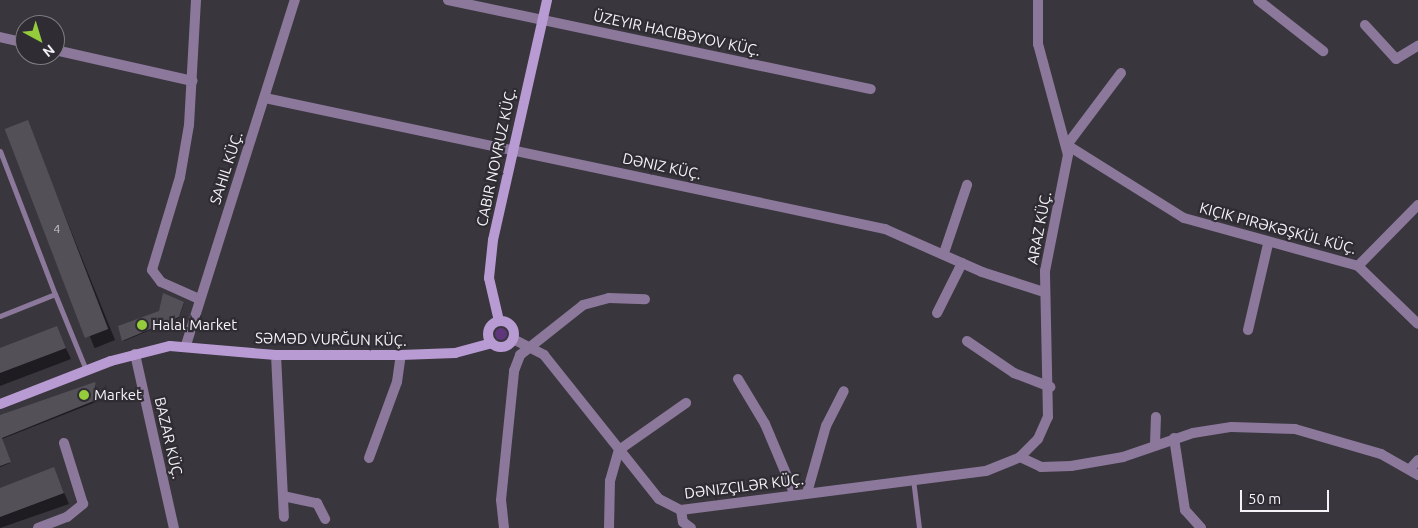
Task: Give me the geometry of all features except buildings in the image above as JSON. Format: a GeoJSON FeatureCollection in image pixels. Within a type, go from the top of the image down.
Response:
{"type":"FeatureCollection","features":[{"type":"Feature","properties":{"kind":"main road","name":"CABIR NOVRUZ KÜÇ."},"geometry":{"type":"LineString","coordinates":[[499,322],[490,293],[490,265],[512,150],[547,0]]}},
{"type":"Feature","properties":{"kind":"main road"},"geometry":{"type":"LineString","coordinates":[[499,322],[512,328],[513,339],[503,347],[492,343],[488,333],[499,322]]}},
{"type":"Feature","properties":{"kind":"main road","name":"SƏMƏD VURĞUN KÜÇ."},"geometry":{"type":"LineString","coordinates":[[0,404],[86,370],[135,354],[186,345],[276,355],[401,355],[455,353],[492,343]]}},
{"type":"Feature","properties":{"kind":"street"},"geometry":{"type":"LineString","coordinates":[[196,0],[193,81],[180,177],[152,270],[161,282],[199,299]]}},
{"type":"Feature","properties":{"kind":"street","name":"SAHIL KÜÇ."},"geometry":{"type":"LineString","coordinates":[[186,345],[295,0]]}},
{"type":"Feature","properties":{"kind":"street"},"geometry":{"type":"LineString","coordinates":[[448,0],[871,89]]}},
{"type":"Feature","properties":{"kind":"street","name":"ARAZ KÜÇ."},"geometry":{"type":"LineString","coordinates":[[1020,457],[1044,428],[1050,386],[1044,292],[1068,145],[1041,60],[1038,0]]}},
{"type":"Feature","properties":{"kind":"street"},"geometry":{"type":"LineString","coordinates":[[1258,0],[1323,52]]}},
{"type":"Feature","properties":{"kind":"street"},"geometry":{"type":"LineString","coordinates":[[1365,25],[1396,58],[1418,46]]}},
{"type":"Feature","properties":{"kind":"street"},"geometry":{"type":"LineString","coordinates":[[0,37],[15,41]]}},
{"type":"Feature","properties":{"kind":"street"},"geometry":{"type":"LineString","coordinates":[[65,52],[193,81]]}},
{"type":"Feature","properties":{"kind":"street"},"geometry":{"type":"LineString","coordinates":[[1068,145],[1121,74]]}},
{"type":"Feature","properties":{"kind":"street","name":"DӘNIZ KÜÇ."},"geometry":{"type":"LineString","coordinates":[[265,98],[885,229],[944,253],[962,263],[1044,292]]}},
{"type":"Feature","properties":{"kind":"street","name":"KIÇIK PIRƏKƏŞKÜL KÜÇ."},"geometry":{"type":"LineString","coordinates":[[1068,145],[1173,214],[1268,244],[1358,266],[1418,324]]}},
{"type":"Feature","properties":{"kind":"street"},"geometry":{"type":"LineString","coordinates":[[944,253],[967,186]]}},
{"type":"Feature","properties":{"kind":"street"},"geometry":{"type":"LineString","coordinates":[[1358,266],[1418,205]]}},
{"type":"Feature","properties":{"kind":"street"},"geometry":{"type":"LineString","coordinates":[[1248,330],[1268,244]]}},
{"type":"Feature","properties":{"kind":"street"},"geometry":{"type":"LineString","coordinates":[[937,313],[962,263]]}},
{"type":"Feature","properties":{"kind":"street"},"geometry":{"type":"LineString","coordinates":[[504,528],[501,500],[514,371],[529,345],[583,305],[609,298],[644,299]]}},
{"type":"Feature","properties":{"kind":"street","name":"DӘNIZÇILӘR KÜÇ."},"geometry":{"type":"LineString","coordinates":[[513,339],[529,345],[552,363],[659,499],[681,510],[912,478],[993,470],[1020,457]]}},
{"type":"Feature","properties":{"kind":"street"},"geometry":{"type":"LineString","coordinates":[[967,341],[1014,374],[1050,386]]}},
{"type":"Feature","properties":{"kind":"street","name":"BAZAR KÜÇ."},"geometry":{"type":"LineString","coordinates":[[135,354],[174,528]]}},
{"type":"Feature","properties":{"kind":"street"},"geometry":{"type":"LineString","coordinates":[[276,355],[284,517]]}},
{"type":"Feature","properties":{"kind":"street"},"geometry":{"type":"LineString","coordinates":[[369,458],[397,382],[401,355]]}},
{"type":"Feature","properties":{"kind":"street"},"geometry":{"type":"LineString","coordinates":[[738,379],[765,424],[795,495]]}},
{"type":"Feature","properties":{"kind":"street"},"geometry":{"type":"LineString","coordinates":[[807,493],[826,426],[844,391]]}},
{"type":"Feature","properties":{"kind":"street"},"geometry":{"type":"LineString","coordinates":[[609,528],[610,481],[619,450],[686,403]]}},
{"type":"Feature","properties":{"kind":"street"},"geometry":{"type":"LineString","coordinates":[[1156,417],[1156,444]]}},
{"type":"Feature","properties":{"kind":"street"},"geometry":{"type":"LineString","coordinates":[[1020,457],[1041,466],[1070,466],[1123,457],[1174,438],[1232,427],[1295,428],[1350,442],[1414,472],[1418,460]]}},
{"type":"Feature","properties":{"kind":"street"},"geometry":{"type":"LineString","coordinates":[[1174,438],[1185,510],[1201,528]]}},
{"type":"Feature","properties":{"kind":"street"},"geometry":{"type":"LineString","coordinates":[[38,528],[67,517],[83,504],[64,443]]}},
{"type":"Feature","properties":{"kind":"street"},"geometry":{"type":"LineString","coordinates":[[283,496],[317,503],[325,519]]}},
{"type":"Feature","properties":{"kind":"street"},"geometry":{"type":"LineString","coordinates":[[681,510],[685,526]]}},
{"type":"Feature","properties":{"kind":"lane"},"geometry":{"type":"LineString","coordinates":[[0,150],[86,370]]}},
{"type":"Feature","properties":{"kind":"lane"},"geometry":{"type":"LineString","coordinates":[[0,316],[55,294]]}},
{"type":"Feature","properties":{"kind":"lane"},"geometry":{"type":"LineString","coordinates":[[912,478],[919,528]]}},
{"type":"Feature","properties":{"kind":"shaded area"},"geometry":{"type":"Polygon","coordinates":[[[499,328],[503,328],[507,334],[503,340],[499,340],[495,336],[495,332],[499,328]]]}},
{"type":"Feature","properties":{"kind":"place","name":"Halal Market"},"geometry":{"type":"Point","coordinates":[142,325]}},
{"type":"Feature","properties":{"kind":"place","name":"Market"},"geometry":{"type":"Point","coordinates":[84,395]}}]}
